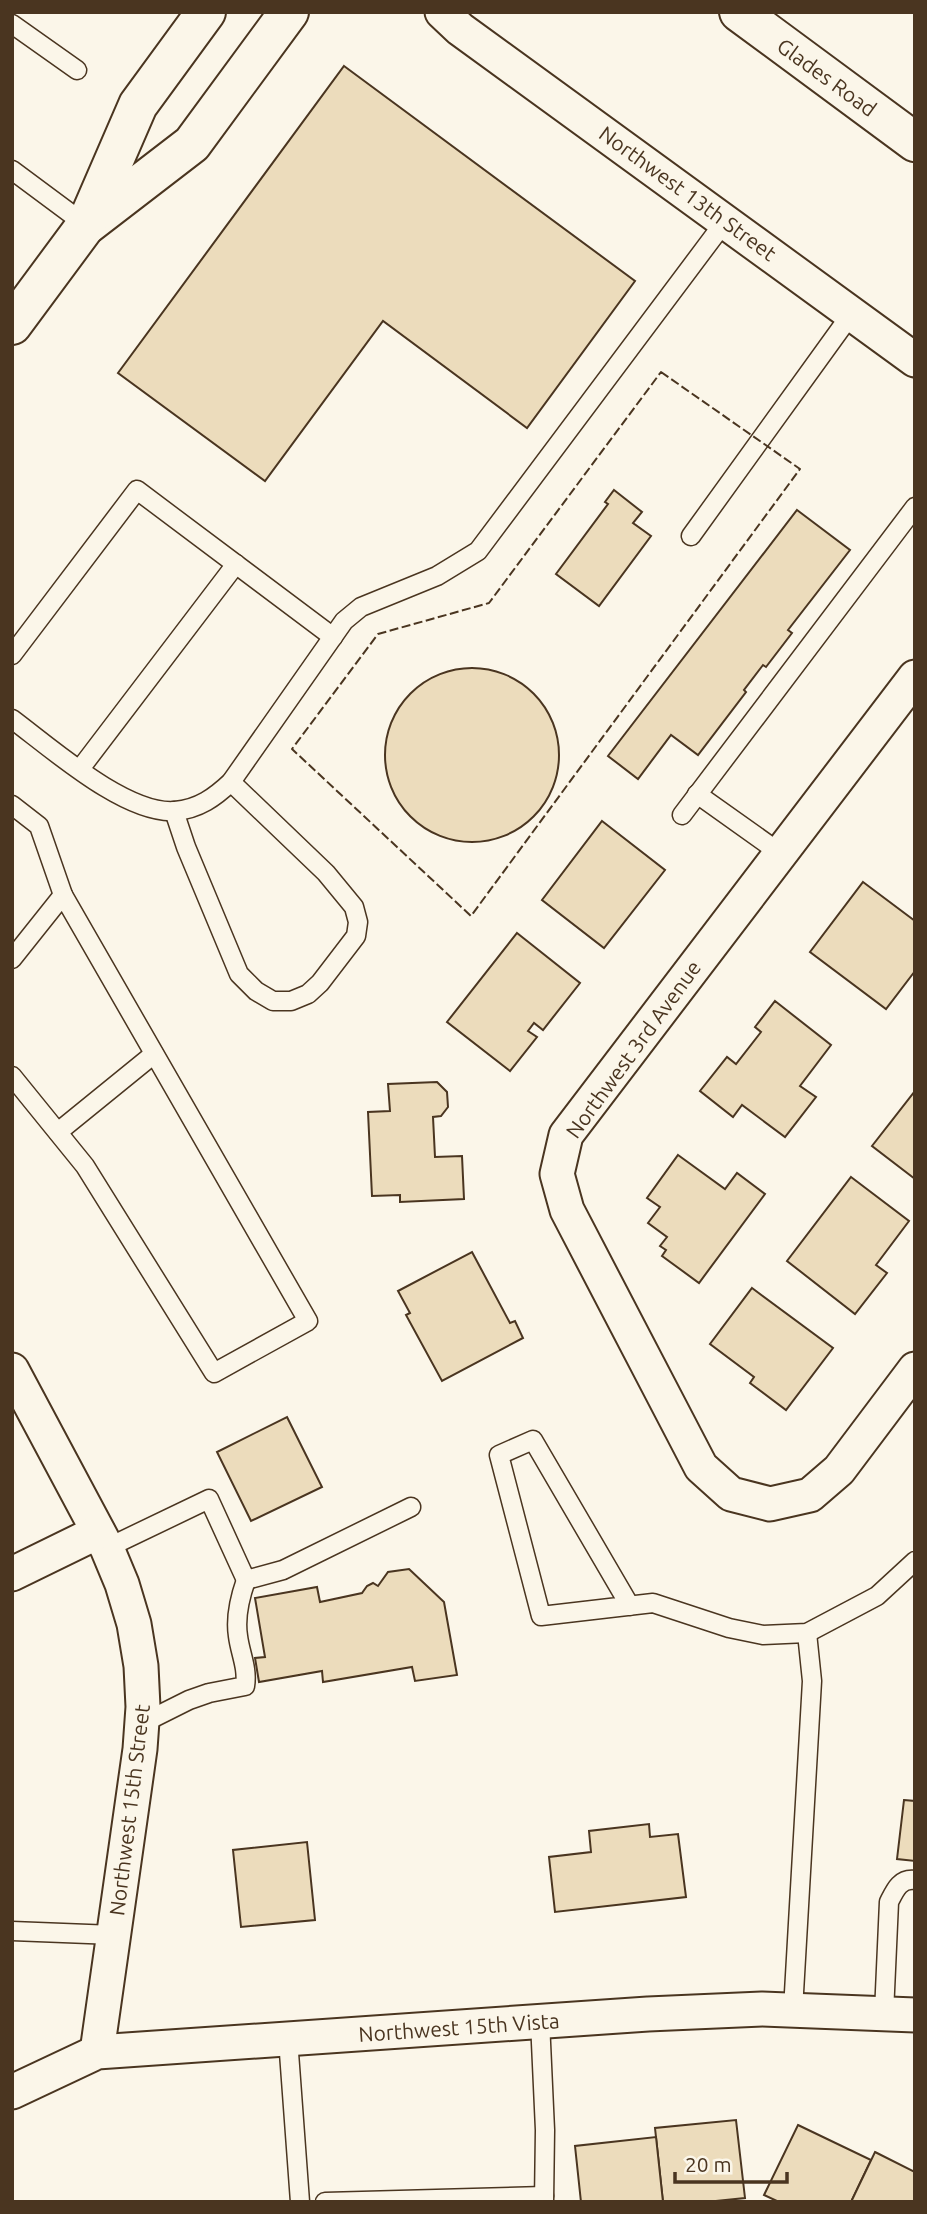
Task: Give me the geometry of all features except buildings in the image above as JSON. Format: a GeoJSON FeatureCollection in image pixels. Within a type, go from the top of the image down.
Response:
{"type":"FeatureCollection","features":[{"type":"Feature","properties":{"kind":"street"},"geometry":{"type":"LineString","coordinates":[[12,326],[86,225],[138,105],[206,12]]}},
{"type":"Feature","properties":{"kind":"street","name":"Northwest 13th Street"},"geometry":{"type":"LineString","coordinates":[[424,12],[451,20],[915,360]]}},
{"type":"Feature","properties":{"kind":"street","name":"Glades Road"},"geometry":{"type":"LineString","coordinates":[[739,12],[915,142]]}},
{"type":"Feature","properties":{"kind":"street"},"geometry":{"type":"LineString","coordinates":[[86,225],[192,144],[289,14]]}},
{"type":"Feature","properties":{"kind":"street","name":"Northwest 3rd Avenue"},"geometry":{"type":"LineString","coordinates":[[915,677],[566,1135],[557,1174],[567,1210],[701,1467],[731,1494],[770,1504],[810,1495],[839,1470],[915,1369]]}},
{"type":"Feature","properties":{"kind":"street","name":"Northwest 15th Street"},"geometry":{"type":"LineString","coordinates":[[12,1370],[102,1540],[122,1584],[134,1624],[141,1666],[143,1723],[97,2052]]}},
{"type":"Feature","properties":{"kind":"street"},"geometry":{"type":"LineString","coordinates":[[12,1574],[102,1540]]}},
{"type":"Feature","properties":{"kind":"street","name":"Northwest 15th Vista"},"geometry":{"type":"LineString","coordinates":[[12,2092],[97,2052],[686,2012],[793,2010],[899,2014]]}},
{"type":"Feature","properties":{"kind":"lane"},"geometry":{"type":"LineString","coordinates":[[12,24],[77,70]]}},
{"type":"Feature","properties":{"kind":"lane"},"geometry":{"type":"LineString","coordinates":[[12,170],[86,225]]}},
{"type":"Feature","properties":{"kind":"lane"},"geometry":{"type":"LineString","coordinates":[[12,719],[120,796],[146,807],[174,811],[195,807],[214,799],[231,782],[344,621],[361,607],[437,576],[478,551],[573,428],[726,220]]}},
{"type":"Feature","properties":{"kind":"lane"},"geometry":{"type":"LineString","coordinates":[[691,536],[852,313]]}},
{"type":"Feature","properties":{"kind":"lane"},"geometry":{"type":"LineString","coordinates":[[12,655],[138,490],[333,637]]}},
{"type":"Feature","properties":{"kind":"lane"},"geometry":{"type":"LineString","coordinates":[[682,815],[915,507]]}},
{"type":"Feature","properties":{"kind":"lane"},"geometry":{"type":"LineString","coordinates":[[80,769],[236,564]]}},
{"type":"Feature","properties":{"kind":"lane"},"geometry":{"type":"LineString","coordinates":[[174,811],[239,974],[256,991],[273,1001],[291,1001],[308,994],[320,983],[356,936],[358,922],[354,907],[326,873],[231,782]]}},
{"type":"Feature","properties":{"kind":"lane"},"geometry":{"type":"LineString","coordinates":[[698,794],[780,853]]}},
{"type":"Feature","properties":{"kind":"lane"},"geometry":{"type":"LineString","coordinates":[[12,805],[40,825],[63,895],[308,1321],[214,1373],[85,1166],[12,1076]]}},
{"type":"Feature","properties":{"kind":"lane"},"geometry":{"type":"LineString","coordinates":[[12,959],[63,895]]}},
{"type":"Feature","properties":{"kind":"lane"},"geometry":{"type":"LineString","coordinates":[[58,1132],[154,1054]]}},
{"type":"Feature","properties":{"kind":"lane"},"geometry":{"type":"LineString","coordinates":[[630,1606],[533,1440],[499,1455],[541,1616],[630,1606],[653,1603],[729,1628],[763,1635],[807,1633],[877,1596],[915,1561]]}},
{"type":"Feature","properties":{"kind":"lane"},"geometry":{"type":"LineString","coordinates":[[102,1540],[168,1518],[209,1499],[246,1580],[240,1597],[237,1633],[247,1675],[245,1686],[189,1700],[143,1723]]}},
{"type":"Feature","properties":{"kind":"lane"},"geometry":{"type":"LineString","coordinates":[[246,1580],[283,1570],[411,1507]]}},
{"type":"Feature","properties":{"kind":"lane"},"geometry":{"type":"LineString","coordinates":[[793,2010],[812,1681],[807,1633]]}},
{"type":"Feature","properties":{"kind":"lane"},"geometry":{"type":"LineString","coordinates":[[899,2014],[889,1902],[897,1886],[907,1879],[915,1880]]}},
{"type":"Feature","properties":{"kind":"lane"},"geometry":{"type":"LineString","coordinates":[[12,1931],[114,1935]]}},
{"type":"Feature","properties":{"kind":"lane"},"geometry":{"type":"LineString","coordinates":[[325,2202],[544,2199],[545,2130],[540,2021]]}},
{"type":"Feature","properties":{"kind":"lane"},"geometry":{"type":"LineString","coordinates":[[288,2039],[300,2202]]}},
{"type":"Feature","properties":{"kind":"fence"},"geometry":{"type":"LineString","coordinates":[[661,372],[800,469],[471,916],[292,749],[378,634],[489,603],[661,372]]}}]}
